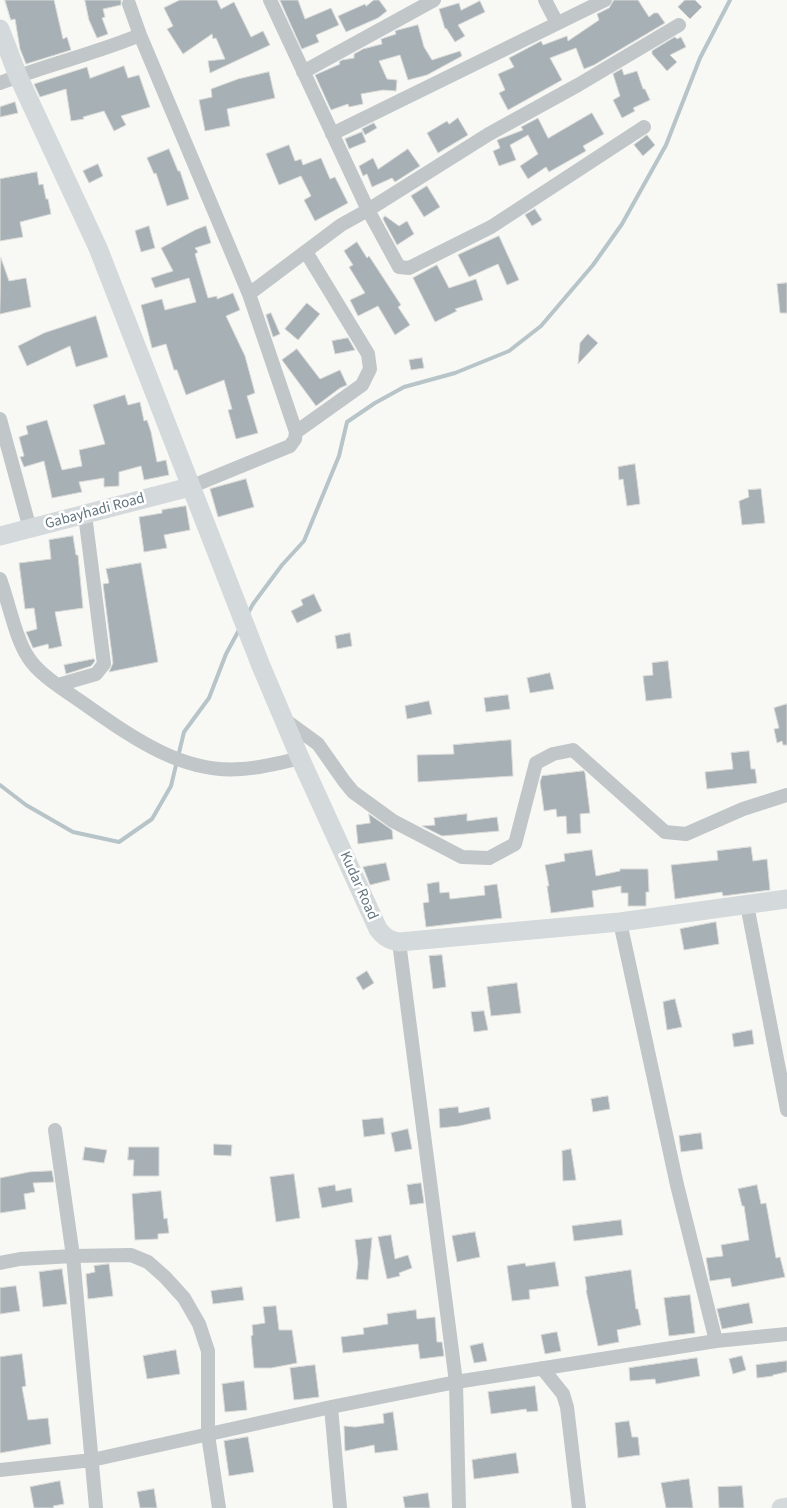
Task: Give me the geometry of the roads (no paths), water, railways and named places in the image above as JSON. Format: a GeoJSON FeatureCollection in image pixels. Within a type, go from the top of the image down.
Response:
{"type":"FeatureCollection","features":[{"type":"Feature","properties":{"kind":"street"},"geometry":{"type":"LineString","coordinates":[[270,0],[368,210],[397,265],[403,268],[409,268],[491,227],[644,127]]}},
{"type":"Feature","properties":{"kind":"street"},"geometry":{"type":"LineString","coordinates":[[303,72],[434,0]]}},
{"type":"Feature","properties":{"kind":"street"},"geometry":{"type":"LineString","coordinates":[[545,0],[557,23]]}},
{"type":"Feature","properties":{"kind":"street"},"geometry":{"type":"LineString","coordinates":[[332,134],[605,0]]}},
{"type":"Feature","properties":{"kind":"street"},"geometry":{"type":"LineString","coordinates":[[130,1],[140,35],[248,294],[296,432],[295,439],[290,446],[190,487]]}},
{"type":"Feature","properties":{"kind":"street"},"geometry":{"type":"LineString","coordinates":[[248,294],[341,225],[489,134],[578,86],[679,25]]}},
{"type":"Feature","properties":{"kind":"street","name":"Kudar Road"},"geometry":{"type":"LineString","coordinates":[[0,29],[18,76],[98,248],[190,487],[261,666],[300,758],[378,929],[391,940],[399,942]]}},
{"type":"Feature","properties":{"kind":"street"},"geometry":{"type":"LineString","coordinates":[[0,84],[18,76],[83,56],[140,35]]}},
{"type":"Feature","properties":{"kind":"street"},"geometry":{"type":"LineString","coordinates":[[296,432],[362,385],[370,369],[368,354],[306,252]]}},
{"type":"Feature","properties":{"kind":"street"},"geometry":{"type":"LineString","coordinates":[[0,418],[30,529]]}},
{"type":"Feature","properties":{"kind":"street","name":"Gabayhadi Road"},"geometry":{"type":"LineString","coordinates":[[0,536],[190,487]]}},
{"type":"Feature","properties":{"kind":"street"},"geometry":{"type":"LineString","coordinates":[[58,685],[96,674],[104,664],[84,515]]}},
{"type":"Feature","properties":{"kind":"street"},"geometry":{"type":"LineString","coordinates":[[0,579],[20,642],[35,666],[58,685],[121,730],[171,758],[213,768],[240,769],[300,758]]}},
{"type":"Feature","properties":{"kind":"street"},"geometry":{"type":"LineString","coordinates":[[285,720],[318,744],[353,792],[393,821],[462,857],[489,858],[514,844],[536,763],[553,754],[573,750],[664,832],[686,834],[742,809],[787,795]]}},
{"type":"Feature","properties":{"kind":"street"},"geometry":{"type":"LineString","coordinates":[[459,1508],[456,1382],[399,942],[620,922],[787,899]]}},
{"type":"Feature","properties":{"kind":"street"},"geometry":{"type":"LineString","coordinates":[[747,905],[787,1110]]}},
{"type":"Feature","properties":{"kind":"street"},"geometry":{"type":"LineString","coordinates":[[620,922],[677,1185],[716,1340]]}},
{"type":"Feature","properties":{"kind":"street"},"geometry":{"type":"LineString","coordinates":[[55,1130],[73,1256],[96,1508]]}},
{"type":"Feature","properties":{"kind":"street"},"geometry":{"type":"LineString","coordinates":[[0,1263],[20,1259],[132,1255],[148,1262],[184,1298],[199,1324],[208,1351],[208,1435],[218,1508]]}},
{"type":"Feature","properties":{"kind":"street"},"geometry":{"type":"LineString","coordinates":[[0,1470],[92,1460],[331,1407],[456,1382],[716,1340],[787,1334]]}},
{"type":"Feature","properties":{"kind":"street"},"geometry":{"type":"LineString","coordinates":[[542,1368],[563,1394],[567,1408],[579,1508]]}},
{"type":"Feature","properties":{"kind":"street"},"geometry":{"type":"LineString","coordinates":[[331,1407],[340,1508]]}},
{"type":"Feature","properties":{"kind":"street"},"geometry":{"type":"LineString","coordinates":[[781,1508],[787,1507]]}},
{"type":"Feature","properties":{"kind":"waterway"},"geometry":{"type":"LineString","coordinates":[[247,615],[282,565],[304,541],[339,456],[347,422],[375,403],[404,387],[455,373],[509,351],[541,326],[593,265],[622,224],[666,145],[700,58],[730,0]]}},
{"type":"Feature","properties":{"kind":"waterway"},"geometry":{"type":"LineString","coordinates":[[0,785],[26,805],[73,832],[119,842],[152,819],[171,786],[184,732],[209,698],[226,654],[239,630]]}}]}
